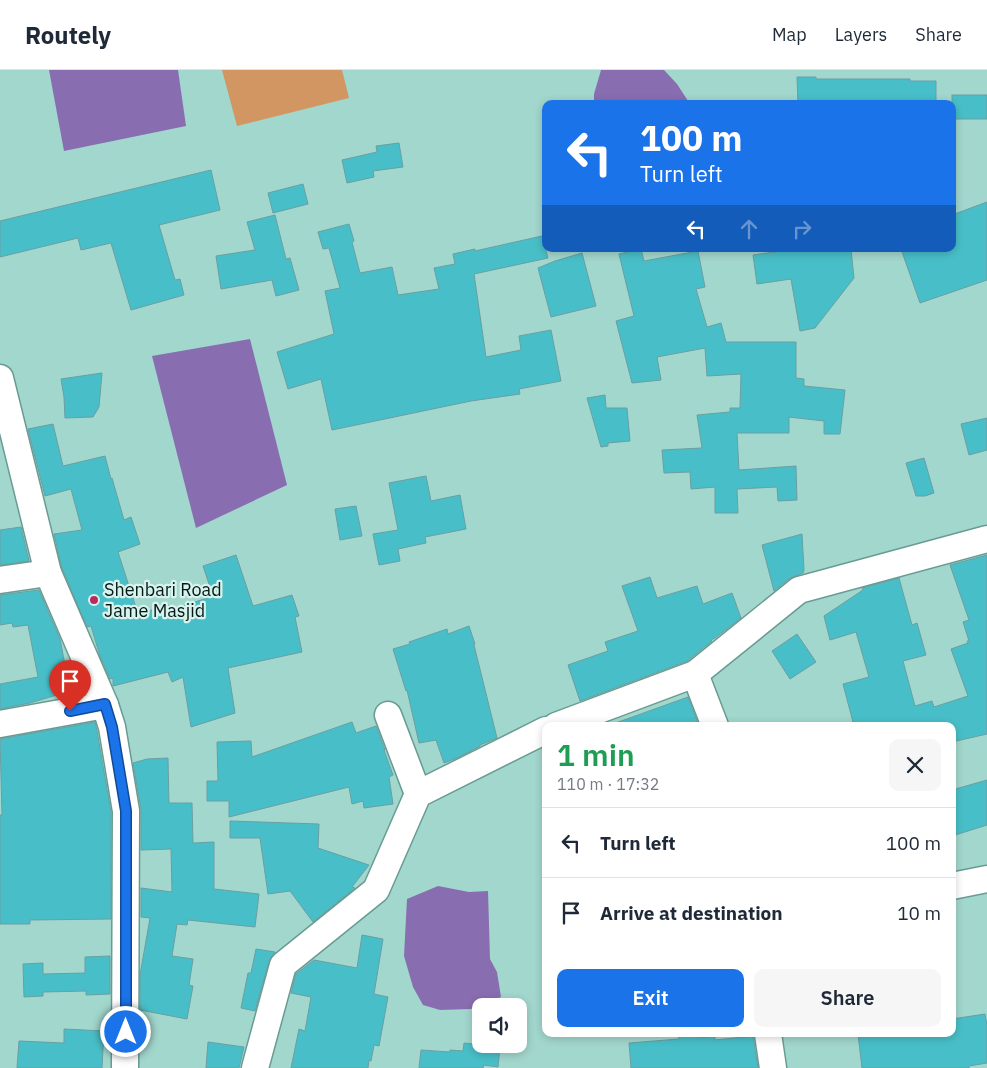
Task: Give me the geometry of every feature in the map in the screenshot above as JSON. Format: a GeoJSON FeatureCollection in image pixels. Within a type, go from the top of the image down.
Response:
{"type":"FeatureCollection","features":[{"type":"Feature","properties":{"kind":"street"},"geometry":{"type":"LineString","coordinates":[[0,378],[48,572],[105,704],[112,727],[126,811],[125,1068]]}},
{"type":"Feature","properties":{"kind":"street"},"geometry":{"type":"LineString","coordinates":[[567,722],[695,674],[799,590],[987,539]]}},
{"type":"Feature","properties":{"kind":"street"},"geometry":{"type":"LineString","coordinates":[[0,580],[48,572]]}},
{"type":"Feature","properties":{"kind":"street"},"geometry":{"type":"LineString","coordinates":[[695,674],[713,722]]}},
{"type":"Feature","properties":{"kind":"street"},"geometry":{"type":"LineString","coordinates":[[0,724],[105,704]]}},
{"type":"Feature","properties":{"kind":"street"},"geometry":{"type":"LineString","coordinates":[[388,715],[418,794]]}},
{"type":"Feature","properties":{"kind":"street"},"geometry":{"type":"LineString","coordinates":[[255,1068],[283,965],[376,890],[418,794],[542,732]]}},
{"type":"Feature","properties":{"kind":"street"},"geometry":{"type":"LineString","coordinates":[[956,885],[987,879]]}},
{"type":"Feature","properties":{"kind":"street"},"geometry":{"type":"LineString","coordinates":[[768,1037],[773,1068]]}},
{"type":"Feature","properties":{"kind":"shaded area"},"geometry":{"type":"Polygon","coordinates":[[[49,70],[178,70],[186,126],[64,151],[49,70]]]}},
{"type":"Feature","properties":{"kind":"shaded area"},"geometry":{"type":"Polygon","coordinates":[[[222,70],[342,70],[349,98],[237,126],[222,70]]]}},
{"type":"Feature","properties":{"kind":"shaded area"},"geometry":{"type":"Polygon","coordinates":[[[601,70],[664,70],[677,84],[687,100],[594,100],[601,70]]]}},
{"type":"Feature","properties":{"kind":"shaded area"},"geometry":{"type":"Polygon","coordinates":[[[250,339],[287,485],[196,528],[152,356],[250,339]]]}},
{"type":"Feature","properties":{"kind":"shaded area"},"geometry":{"type":"Polygon","coordinates":[[[438,886],[469,892],[488,891],[490,959],[497,972],[501,997],[472,998],[471,1009],[440,1010],[423,1005],[413,987],[404,956],[407,899],[438,886]]]}},
{"type":"Feature","properties":{"kind":"building"},"geometry":{"type":"Polygon","coordinates":[[[797,77],[936,81],[936,100],[798,100],[797,77]]]}},
{"type":"Feature","properties":{"kind":"building"},"geometry":{"type":"Polygon","coordinates":[[[952,95],[987,95],[987,119],[956,119],[956,100],[952,100],[952,95]]]}},
{"type":"Feature","properties":{"kind":"building"},"geometry":{"type":"Polygon","coordinates":[[[399,143],[403,167],[373,171],[374,177],[347,183],[342,160],[377,152],[376,146],[399,143]]]}},
{"type":"Feature","properties":{"kind":"building"},"geometry":{"type":"Polygon","coordinates":[[[211,170],[220,210],[159,225],[175,280],[180,279],[184,295],[131,310],[111,243],[81,250],[78,238],[0,257],[0,221],[211,170]]]}},
{"type":"Feature","properties":{"kind":"building"},"geometry":{"type":"Polygon","coordinates":[[[303,184],[308,204],[273,213],[268,193],[303,184]]]}},
{"type":"Feature","properties":{"kind":"building"},"geometry":{"type":"Polygon","coordinates":[[[987,202],[987,280],[920,303],[902,252],[956,252],[956,214],[987,202]]]}},
{"type":"Feature","properties":{"kind":"building"},"geometry":{"type":"Polygon","coordinates":[[[275,215],[286,259],[290,258],[299,290],[276,296],[272,280],[221,289],[216,256],[255,250],[247,222],[275,215]]]}},
{"type":"Feature","properties":{"kind":"building"},"geometry":{"type":"Polygon","coordinates":[[[349,224],[360,273],[392,267],[398,295],[439,289],[434,268],[455,264],[453,254],[542,236],[542,252],[546,252],[548,258],[474,274],[486,357],[521,350],[519,336],[551,330],[561,381],[519,389],[520,394],[471,401],[332,430],[321,379],[288,389],[277,352],[334,334],[325,291],[340,288],[329,248],[323,249],[318,232],[349,224]]]}},
{"type":"Feature","properties":{"kind":"building"},"geometry":{"type":"Polygon","coordinates":[[[642,252],[644,261],[698,252],[705,287],[696,289],[707,327],[721,323],[726,342],[796,342],[796,378],[804,379],[804,386],[845,390],[840,434],[824,434],[824,421],[789,417],[789,433],[737,433],[739,470],[796,466],[797,500],[778,501],[777,487],[737,489],[738,513],[715,513],[715,487],[691,489],[690,472],[664,473],[662,450],[702,448],[697,415],[730,412],[730,408],[740,408],[741,374],[707,376],[705,348],[657,357],[661,380],[632,383],[616,321],[634,316],[619,254],[642,252]]]}},
{"type":"Feature","properties":{"kind":"building"},"geometry":{"type":"Polygon","coordinates":[[[774,252],[851,252],[854,278],[815,328],[800,331],[791,279],[757,284],[753,255],[774,252]]]}},
{"type":"Feature","properties":{"kind":"building"},"geometry":{"type":"Polygon","coordinates":[[[582,253],[596,306],[551,317],[538,268],[582,253]]]}},
{"type":"Feature","properties":{"kind":"building"},"geometry":{"type":"Polygon","coordinates":[[[102,373],[99,407],[93,417],[65,418],[61,379],[102,373]]]}},
{"type":"Feature","properties":{"kind":"building"},"geometry":{"type":"Polygon","coordinates":[[[605,395],[606,408],[627,408],[630,441],[608,443],[608,446],[601,447],[587,398],[605,395]]]}},
{"type":"Feature","properties":{"kind":"building"},"geometry":{"type":"Polygon","coordinates":[[[987,418],[987,450],[969,455],[961,424],[987,418]]]}},
{"type":"Feature","properties":{"kind":"building"},"geometry":{"type":"Polygon","coordinates":[[[53,424],[63,466],[105,456],[124,520],[131,517],[140,544],[118,552],[138,614],[169,605],[171,610],[213,596],[203,566],[236,555],[253,606],[292,595],[299,616],[295,617],[302,652],[228,668],[235,713],[191,727],[183,677],[172,682],[168,672],[113,686],[113,678],[110,679],[100,656],[91,626],[87,627],[62,568],[54,534],[82,530],[71,489],[45,496],[28,429],[53,424]]]}},
{"type":"Feature","properties":{"kind":"building"},"geometry":{"type":"Polygon","coordinates":[[[924,458],[934,493],[916,496],[906,463],[924,458]]]}},
{"type":"Feature","properties":{"kind":"building"},"geometry":{"type":"Polygon","coordinates":[[[426,476],[431,501],[460,495],[466,529],[425,537],[426,543],[398,549],[400,561],[379,565],[373,534],[398,530],[389,483],[426,476]]]}},
{"type":"Feature","properties":{"kind":"building"},"geometry":{"type":"Polygon","coordinates":[[[356,506],[362,536],[340,540],[335,509],[356,506]]]}},
{"type":"Feature","properties":{"kind":"building"},"geometry":{"type":"Polygon","coordinates":[[[21,527],[29,561],[0,565],[0,530],[21,527]]]}},
{"type":"Feature","properties":{"kind":"building"},"geometry":{"type":"Polygon","coordinates":[[[802,534],[803,573],[790,578],[774,591],[762,545],[802,534]]]}},
{"type":"Feature","properties":{"kind":"building"},"geometry":{"type":"Polygon","coordinates":[[[987,555],[987,734],[956,741],[956,722],[853,722],[843,684],[869,677],[856,632],[830,640],[824,616],[863,590],[862,588],[899,578],[912,625],[917,623],[926,655],[903,661],[915,706],[932,701],[934,707],[968,696],[951,649],[968,643],[963,622],[969,620],[950,565],[987,555]]]}},
{"type":"Feature","properties":{"kind":"building"},"geometry":{"type":"Polygon","coordinates":[[[650,577],[657,598],[697,586],[703,604],[732,593],[741,618],[687,661],[580,701],[568,665],[608,651],[605,642],[638,631],[622,586],[650,577]]]}},
{"type":"Feature","properties":{"kind":"building"},"geometry":{"type":"Polygon","coordinates":[[[39,590],[60,639],[70,691],[30,703],[0,709],[0,684],[38,677],[28,625],[13,627],[12,623],[0,625],[0,595],[39,590]]]}},
{"type":"Feature","properties":{"kind":"building"},"geometry":{"type":"Polygon","coordinates":[[[469,626],[497,738],[444,763],[436,740],[419,743],[407,690],[393,649],[447,629],[448,634],[469,626]]]}},
{"type":"Feature","properties":{"kind":"building"},"geometry":{"type":"Polygon","coordinates":[[[797,634],[816,662],[790,679],[772,651],[797,634]]]}},
{"type":"Feature","properties":{"kind":"building"},"geometry":{"type":"Polygon","coordinates":[[[688,697],[697,722],[619,722],[688,697]]]}},
{"type":"Feature","properties":{"kind":"building"},"geometry":{"type":"Polygon","coordinates":[[[95,722],[111,812],[111,919],[30,920],[30,924],[0,924],[0,815],[2,815],[0,739],[95,722]]]}},
{"type":"Feature","properties":{"kind":"building"},"geometry":{"type":"Polygon","coordinates":[[[352,722],[356,733],[376,726],[393,775],[389,777],[393,804],[364,808],[363,801],[352,804],[349,787],[229,817],[229,801],[207,801],[207,781],[218,781],[217,742],[251,741],[252,757],[352,722]]]}},
{"type":"Feature","properties":{"kind":"building"},"geometry":{"type":"Polygon","coordinates":[[[168,758],[169,803],[192,803],[193,843],[214,842],[214,889],[259,894],[255,927],[188,920],[187,925],[177,924],[172,956],[193,959],[189,985],[193,986],[187,1019],[140,1010],[140,975],[150,918],[141,917],[141,888],[172,892],[171,849],[141,850],[141,809],[133,763],[147,759],[168,758]]]}},
{"type":"Feature","properties":{"kind":"building"},"geometry":{"type":"Polygon","coordinates":[[[987,780],[987,825],[956,835],[956,789],[987,780]]]}},
{"type":"Feature","properties":{"kind":"building"},"geometry":{"type":"Polygon","coordinates":[[[230,821],[319,824],[318,848],[369,865],[352,887],[355,888],[313,922],[290,891],[268,894],[260,838],[230,838],[230,821]]]}},
{"type":"Feature","properties":{"kind":"building"},"geometry":{"type":"Polygon","coordinates":[[[362,935],[383,939],[374,994],[388,997],[379,1046],[374,1045],[368,1068],[291,1068],[299,1029],[305,1031],[311,997],[291,993],[296,974],[314,960],[357,968],[362,935]]]}},
{"type":"Feature","properties":{"kind":"building"},"geometry":{"type":"Polygon","coordinates":[[[256,949],[275,952],[269,961],[255,1011],[241,1008],[248,973],[251,973],[256,949]]]}},
{"type":"Feature","properties":{"kind":"building"},"geometry":{"type":"Polygon","coordinates":[[[110,956],[110,994],[86,995],[86,991],[43,992],[43,996],[24,997],[23,964],[43,963],[43,974],[85,973],[85,957],[110,956]]]}},
{"type":"Feature","properties":{"kind":"building"},"geometry":{"type":"Polygon","coordinates":[[[985,1014],[987,1025],[987,1063],[969,1066],[969,1068],[862,1068],[858,1037],[956,1037],[956,1018],[985,1014]]]}},
{"type":"Feature","properties":{"kind":"building"},"geometry":{"type":"Polygon","coordinates":[[[64,1029],[104,1031],[102,1068],[17,1068],[19,1041],[64,1043],[64,1029]]]}},
{"type":"Feature","properties":{"kind":"building"},"geometry":{"type":"Polygon","coordinates":[[[679,1037],[715,1037],[715,1040],[753,1037],[758,1068],[631,1068],[629,1043],[679,1039],[679,1037]]]}},
{"type":"Feature","properties":{"kind":"building"},"geometry":{"type":"Polygon","coordinates":[[[208,1042],[244,1047],[239,1068],[206,1068],[208,1042]]]}},
{"type":"Feature","properties":{"kind":"building"},"geometry":{"type":"Polygon","coordinates":[[[464,1043],[472,1044],[472,1053],[499,1053],[498,1067],[484,1065],[483,1068],[419,1068],[421,1050],[463,1051],[464,1043]]]}},
{"type":"Feature","properties":{"kind":"place","name":"Shenbari Road Jame Masjid"},"geometry":{"type":"Point","coordinates":[94,600]}},
{"type":"Feature","properties":{"kind":"route"},"geometry":{"type":"LineString","coordinates":[[70,711],[105,704],[112,727],[126,811],[126,1032]]}}]}
